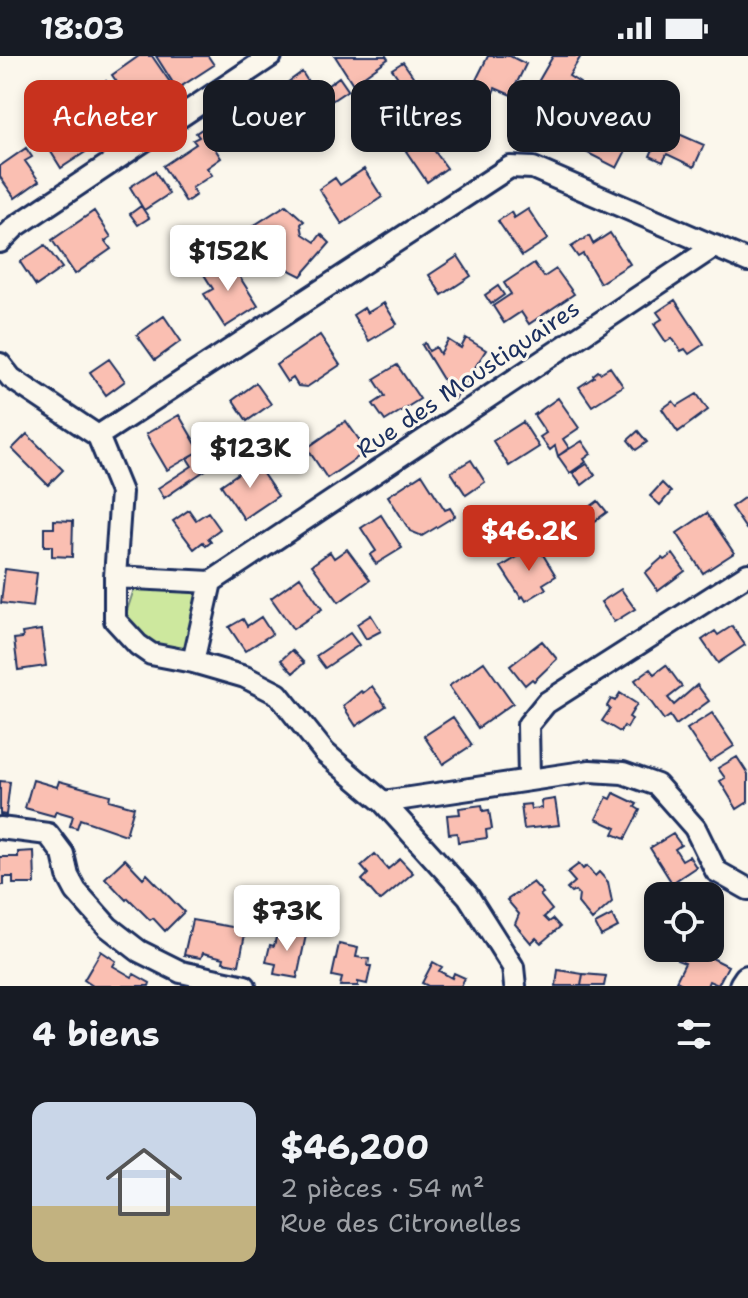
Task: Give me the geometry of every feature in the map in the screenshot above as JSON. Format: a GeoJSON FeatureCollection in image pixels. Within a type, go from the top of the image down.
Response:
{"type":"FeatureCollection","features":[{"type":"Feature","properties":{"kind":"street"},"geometry":{"type":"LineString","coordinates":[[0,242],[15,227],[271,56]]}},
{"type":"Feature","properties":{"kind":"street"},"geometry":{"type":"LineString","coordinates":[[98,436],[510,167],[533,168],[748,261]]}},
{"type":"Feature","properties":{"kind":"street","name":"Rue des Moustiquaires"},"geometry":{"type":"LineString","coordinates":[[211,582],[715,246]]}},
{"type":"Feature","properties":{"kind":"street"},"geometry":{"type":"LineString","coordinates":[[0,364],[11,378],[98,436],[121,492],[115,620],[151,654],[245,677],[278,694],[325,753],[383,802],[468,896],[513,967],[515,986]]}},
{"type":"Feature","properties":{"kind":"street"},"geometry":{"type":"LineString","coordinates":[[529,779],[528,725],[546,703],[748,574]]}},
{"type":"Feature","properties":{"kind":"street"},"geometry":{"type":"LineString","coordinates":[[115,577],[211,582],[193,662]]}},
{"type":"Feature","properties":{"kind":"street"},"geometry":{"type":"LineString","coordinates":[[383,802],[590,771],[623,773],[657,785],[695,828],[716,871],[748,889]]}},
{"type":"Feature","properties":{"kind":"street"},"geometry":{"type":"LineString","coordinates":[[0,828],[48,834],[63,854],[68,876],[76,891],[108,927],[139,951],[181,972],[245,986]]}},
{"type":"Feature","properties":{"kind":"street"},"geometry":{"type":"LineString","coordinates":[[744,986],[748,980]]}},
{"type":"Feature","properties":{"kind":"green space"},"geometry":{"type":"Polygon","coordinates":[[[158,586],[193,592],[199,598],[189,642],[177,653],[144,643],[125,617],[134,589],[158,586]]]}},
{"type":"Feature","properties":{"kind":"building"},"geometry":{"type":"Polygon","coordinates":[[[139,56],[152,56],[168,80],[115,80],[112,75],[139,56]]]}},
{"type":"Feature","properties":{"kind":"building"},"geometry":{"type":"Polygon","coordinates":[[[156,56],[208,56],[214,65],[187,83],[187,80],[171,80],[156,56]]]}},
{"type":"Feature","properties":{"kind":"building"},"geometry":{"type":"Polygon","coordinates":[[[335,56],[386,56],[388,59],[359,80],[351,81],[335,56]]]}},
{"type":"Feature","properties":{"kind":"building"},"geometry":{"type":"Polygon","coordinates":[[[488,56],[510,56],[526,64],[518,80],[507,80],[507,93],[495,88],[491,92],[491,80],[476,80],[488,56]]]}},
{"type":"Feature","properties":{"kind":"building"},"geometry":{"type":"Polygon","coordinates":[[[553,56],[581,56],[569,76],[575,80],[539,80],[553,56]]]}},
{"type":"Feature","properties":{"kind":"building"},"geometry":{"type":"Polygon","coordinates":[[[403,62],[416,80],[400,80],[392,69],[403,62]]]}},
{"type":"Feature","properties":{"kind":"building"},"geometry":{"type":"Polygon","coordinates":[[[302,72],[307,80],[291,80],[302,72]]]}},
{"type":"Feature","properties":{"kind":"building"},"geometry":{"type":"Polygon","coordinates":[[[339,77],[348,90],[335,99],[335,80],[339,77]]]}},
{"type":"Feature","properties":{"kind":"building"},"geometry":{"type":"Polygon","coordinates":[[[203,131],[203,152],[217,152],[221,158],[207,168],[212,175],[192,188],[196,195],[186,202],[163,166],[196,144],[193,140],[199,137],[196,133],[203,131]]]}},
{"type":"Feature","properties":{"kind":"building"},"geometry":{"type":"Polygon","coordinates":[[[680,134],[704,145],[694,167],[667,154],[663,162],[650,156],[652,152],[680,152],[680,134]]]}},
{"type":"Feature","properties":{"kind":"building"},"geometry":{"type":"Polygon","coordinates":[[[24,149],[32,157],[25,161],[39,181],[15,198],[0,177],[0,166],[24,149]]]}},
{"type":"Feature","properties":{"kind":"building"},"geometry":{"type":"Polygon","coordinates":[[[51,152],[85,152],[61,168],[51,152]]]}},
{"type":"Feature","properties":{"kind":"building"},"geometry":{"type":"Polygon","coordinates":[[[407,152],[435,152],[447,168],[427,182],[407,152]]]}},
{"type":"Feature","properties":{"kind":"building"},"geometry":{"type":"Polygon","coordinates":[[[586,152],[625,152],[617,168],[586,152]]]}},
{"type":"Feature","properties":{"kind":"building"},"geometry":{"type":"Polygon","coordinates":[[[364,169],[382,197],[342,224],[319,189],[335,178],[340,185],[364,169]]]}},
{"type":"Feature","properties":{"kind":"building"},"geometry":{"type":"Polygon","coordinates":[[[155,171],[169,194],[144,210],[130,187],[155,171]]]}},
{"type":"Feature","properties":{"kind":"building"},"geometry":{"type":"Polygon","coordinates":[[[286,205],[304,221],[301,224],[303,234],[315,242],[321,234],[330,243],[301,276],[278,259],[265,266],[242,233],[286,205]]]}},
{"type":"Feature","properties":{"kind":"building"},"geometry":{"type":"Polygon","coordinates":[[[141,206],[149,218],[138,225],[130,214],[141,206]]]}},
{"type":"Feature","properties":{"kind":"building"},"geometry":{"type":"Polygon","coordinates":[[[528,209],[548,239],[522,256],[498,221],[511,212],[514,218],[528,209]]]}},
{"type":"Feature","properties":{"kind":"building"},"geometry":{"type":"Polygon","coordinates":[[[94,211],[111,237],[105,241],[111,249],[75,274],[52,240],[94,211]]]}},
{"type":"Feature","properties":{"kind":"building"},"geometry":{"type":"Polygon","coordinates":[[[610,233],[630,264],[600,283],[583,254],[578,257],[571,247],[589,236],[593,244],[610,233]]]}},
{"type":"Feature","properties":{"kind":"building"},"geometry":{"type":"Polygon","coordinates":[[[45,245],[62,268],[36,286],[20,262],[45,245]]]}},
{"type":"Feature","properties":{"kind":"building"},"geometry":{"type":"Polygon","coordinates":[[[458,256],[471,276],[442,295],[429,275],[458,256]]]}},
{"type":"Feature","properties":{"kind":"building"},"geometry":{"type":"Polygon","coordinates":[[[227,257],[258,306],[225,327],[204,294],[213,289],[203,273],[227,257]]]}},
{"type":"Feature","properties":{"kind":"building"},"geometry":{"type":"Polygon","coordinates":[[[534,263],[544,277],[556,269],[574,294],[529,324],[521,312],[504,323],[493,306],[511,294],[504,283],[534,263]]]}},
{"type":"Feature","properties":{"kind":"building"},"geometry":{"type":"Polygon","coordinates":[[[498,286],[504,295],[491,304],[485,295],[498,286]]]}},
{"type":"Feature","properties":{"kind":"building"},"geometry":{"type":"Polygon","coordinates":[[[675,300],[704,344],[689,354],[685,349],[681,351],[672,338],[666,342],[654,324],[662,319],[657,312],[675,300]]]}},
{"type":"Feature","properties":{"kind":"building"},"geometry":{"type":"Polygon","coordinates":[[[384,303],[397,324],[369,341],[353,315],[364,308],[367,313],[384,303]]]}},
{"type":"Feature","properties":{"kind":"building"},"geometry":{"type":"Polygon","coordinates":[[[164,316],[181,341],[155,360],[137,335],[164,316]]]}},
{"type":"Feature","properties":{"kind":"building"},"geometry":{"type":"Polygon","coordinates":[[[320,335],[340,365],[307,387],[298,386],[293,378],[287,382],[276,365],[320,335]]]}},
{"type":"Feature","properties":{"kind":"building"},"geometry":{"type":"Polygon","coordinates":[[[466,338],[486,350],[455,399],[422,345],[425,343],[429,351],[436,347],[440,354],[448,340],[461,348],[466,338]]]}},
{"type":"Feature","properties":{"kind":"building"},"geometry":{"type":"Polygon","coordinates":[[[109,359],[125,381],[106,395],[90,372],[109,359]]]}},
{"type":"Feature","properties":{"kind":"building"},"geometry":{"type":"Polygon","coordinates":[[[397,365],[420,399],[385,421],[373,404],[385,396],[374,379],[397,365]]]}},
{"type":"Feature","properties":{"kind":"building"},"geometry":{"type":"Polygon","coordinates":[[[610,367],[623,386],[592,406],[579,387],[598,371],[600,373],[610,367]]]}},
{"type":"Feature","properties":{"kind":"building"},"geometry":{"type":"Polygon","coordinates":[[[256,383],[271,404],[247,421],[233,400],[256,383]]]}},
{"type":"Feature","properties":{"kind":"building"},"geometry":{"type":"Polygon","coordinates":[[[697,394],[708,410],[678,432],[662,409],[673,401],[677,406],[697,394]]]}},
{"type":"Feature","properties":{"kind":"building"},"geometry":{"type":"Polygon","coordinates":[[[558,398],[579,428],[563,439],[569,448],[558,456],[555,446],[550,450],[540,437],[546,433],[534,415],[558,398]]]}},
{"type":"Feature","properties":{"kind":"building"},"geometry":{"type":"Polygon","coordinates":[[[179,415],[200,451],[167,470],[146,434],[179,415]]]}},
{"type":"Feature","properties":{"kind":"building"},"geometry":{"type":"Polygon","coordinates":[[[346,421],[367,451],[327,478],[307,448],[346,421]]]}},
{"type":"Feature","properties":{"kind":"building"},"geometry":{"type":"Polygon","coordinates":[[[523,422],[539,447],[509,466],[493,441],[523,422]]]}},
{"type":"Feature","properties":{"kind":"building"},"geometry":{"type":"Polygon","coordinates":[[[638,431],[647,442],[636,450],[628,440],[638,431]]]}},
{"type":"Feature","properties":{"kind":"building"},"geometry":{"type":"Polygon","coordinates":[[[27,434],[63,470],[48,485],[12,449],[27,434]]]}},
{"type":"Feature","properties":{"kind":"building"},"geometry":{"type":"Polygon","coordinates":[[[582,441],[591,454],[584,459],[586,462],[570,473],[558,456],[582,441]]]}},
{"type":"Feature","properties":{"kind":"building"},"geometry":{"type":"Polygon","coordinates":[[[200,451],[210,467],[164,498],[158,488],[192,466],[187,458],[200,451]]]}},
{"type":"Feature","properties":{"kind":"building"},"geometry":{"type":"Polygon","coordinates":[[[471,460],[485,482],[466,495],[451,472],[471,460]]]}},
{"type":"Feature","properties":{"kind":"building"},"geometry":{"type":"Polygon","coordinates":[[[255,462],[278,496],[244,519],[221,485],[255,462]]]}},
{"type":"Feature","properties":{"kind":"building"},"geometry":{"type":"Polygon","coordinates":[[[587,464],[595,475],[582,485],[573,473],[587,464]]]}},
{"type":"Feature","properties":{"kind":"building"},"geometry":{"type":"Polygon","coordinates":[[[422,474],[445,510],[450,508],[455,516],[422,536],[410,531],[388,496],[422,474]]]}},
{"type":"Feature","properties":{"kind":"building"},"geometry":{"type":"Polygon","coordinates":[[[662,483],[671,492],[660,505],[650,496],[662,483]]]}},
{"type":"Feature","properties":{"kind":"building"},"geometry":{"type":"Polygon","coordinates":[[[748,495],[748,527],[746,529],[731,507],[748,495]]]}},
{"type":"Feature","properties":{"kind":"building"},"geometry":{"type":"Polygon","coordinates":[[[598,501],[607,512],[595,521],[586,510],[598,501]]]}},
{"type":"Feature","properties":{"kind":"building"},"geometry":{"type":"Polygon","coordinates":[[[189,510],[196,520],[208,512],[220,529],[208,538],[211,542],[206,546],[203,542],[194,549],[173,521],[189,510]]]}},
{"type":"Feature","properties":{"kind":"building"},"geometry":{"type":"Polygon","coordinates":[[[707,513],[734,553],[703,573],[677,533],[707,513]]]}},
{"type":"Feature","properties":{"kind":"building"},"geometry":{"type":"Polygon","coordinates":[[[381,515],[402,548],[376,564],[370,555],[376,551],[361,528],[381,515]]]}},
{"type":"Feature","properties":{"kind":"building"},"geometry":{"type":"Polygon","coordinates":[[[54,520],[73,521],[72,557],[52,556],[52,546],[44,546],[44,528],[54,528],[54,520]]]}},
{"type":"Feature","properties":{"kind":"building"},"geometry":{"type":"Polygon","coordinates":[[[537,545],[556,576],[543,584],[546,589],[526,601],[501,567],[537,545]]]}},
{"type":"Feature","properties":{"kind":"building"},"geometry":{"type":"Polygon","coordinates":[[[347,549],[370,580],[339,602],[312,565],[330,552],[334,558],[347,549]]]}},
{"type":"Feature","properties":{"kind":"building"},"geometry":{"type":"Polygon","coordinates":[[[673,554],[685,571],[658,591],[645,573],[662,558],[664,560],[673,554]]]}},
{"type":"Feature","properties":{"kind":"building"},"geometry":{"type":"Polygon","coordinates":[[[5,569],[37,573],[33,607],[1,603],[5,569]]]}},
{"type":"Feature","properties":{"kind":"building"},"geometry":{"type":"Polygon","coordinates":[[[300,577],[322,609],[293,629],[271,598],[300,577]]]}},
{"type":"Feature","properties":{"kind":"building"},"geometry":{"type":"Polygon","coordinates":[[[621,589],[635,609],[614,622],[601,602],[621,589]]]}},
{"type":"Feature","properties":{"kind":"building"},"geometry":{"type":"Polygon","coordinates":[[[371,615],[381,631],[366,639],[357,624],[371,615]]]}},
{"type":"Feature","properties":{"kind":"building"},"geometry":{"type":"Polygon","coordinates":[[[261,617],[272,634],[245,651],[229,627],[243,619],[247,626],[261,617]]]}},
{"type":"Feature","properties":{"kind":"building"},"geometry":{"type":"Polygon","coordinates":[[[732,626],[745,645],[718,663],[702,640],[715,631],[718,635],[732,626]]]}},
{"type":"Feature","properties":{"kind":"building"},"geometry":{"type":"Polygon","coordinates":[[[41,630],[46,666],[18,670],[14,639],[23,638],[22,633],[41,630]]]}},
{"type":"Feature","properties":{"kind":"building"},"geometry":{"type":"Polygon","coordinates":[[[350,633],[359,645],[325,668],[316,656],[350,633]]]}},
{"type":"Feature","properties":{"kind":"building"},"geometry":{"type":"Polygon","coordinates":[[[542,641],[557,659],[534,681],[532,679],[525,685],[510,666],[542,641]]]}},
{"type":"Feature","properties":{"kind":"building"},"geometry":{"type":"Polygon","coordinates":[[[292,650],[304,663],[293,673],[281,660],[292,650]]]}},
{"type":"Feature","properties":{"kind":"building"},"geometry":{"type":"Polygon","coordinates":[[[484,662],[513,703],[478,728],[449,686],[484,662]]]}},
{"type":"Feature","properties":{"kind":"building"},"geometry":{"type":"Polygon","coordinates":[[[666,665],[682,687],[668,698],[674,705],[697,685],[709,701],[676,725],[670,716],[664,720],[635,680],[650,669],[654,674],[666,665]]]}},
{"type":"Feature","properties":{"kind":"building"},"geometry":{"type":"Polygon","coordinates":[[[372,686],[386,706],[356,726],[343,706],[372,686]]]}},
{"type":"Feature","properties":{"kind":"building"},"geometry":{"type":"Polygon","coordinates":[[[620,693],[637,704],[627,728],[624,726],[620,732],[602,721],[610,709],[607,706],[611,699],[615,701],[620,693]]]}},
{"type":"Feature","properties":{"kind":"building"},"geometry":{"type":"Polygon","coordinates":[[[712,713],[734,746],[709,762],[687,729],[712,713]]]}},
{"type":"Feature","properties":{"kind":"building"},"geometry":{"type":"Polygon","coordinates":[[[453,717],[472,745],[443,764],[424,736],[453,717]]]}},
{"type":"Feature","properties":{"kind":"building"},"geometry":{"type":"Polygon","coordinates":[[[737,757],[748,774],[748,802],[737,809],[720,781],[725,778],[718,768],[737,757]]]}},
{"type":"Feature","properties":{"kind":"building"},"geometry":{"type":"Polygon","coordinates":[[[33,780],[57,787],[59,781],[110,795],[109,800],[134,807],[126,835],[80,819],[77,828],[70,826],[73,816],[56,811],[54,816],[25,808],[33,780]]]}},
{"type":"Feature","properties":{"kind":"building"},"geometry":{"type":"Polygon","coordinates":[[[0,781],[10,782],[6,815],[0,814],[0,781]]]}},
{"type":"Feature","properties":{"kind":"building"},"geometry":{"type":"Polygon","coordinates":[[[614,793],[637,804],[635,807],[640,810],[625,839],[613,834],[616,828],[596,819],[607,797],[611,799],[614,793]]]}},
{"type":"Feature","properties":{"kind":"building"},"geometry":{"type":"Polygon","coordinates":[[[555,799],[559,825],[524,829],[521,805],[530,804],[531,809],[542,808],[541,801],[555,799]]]}},
{"type":"Feature","properties":{"kind":"building"},"geometry":{"type":"Polygon","coordinates":[[[482,805],[483,811],[489,810],[492,829],[486,830],[487,838],[458,842],[457,833],[449,834],[447,815],[460,814],[459,808],[482,805]]]}},
{"type":"Feature","properties":{"kind":"building"},"geometry":{"type":"Polygon","coordinates":[[[673,834],[681,845],[675,849],[682,860],[689,856],[696,867],[671,882],[650,848],[673,834]]]}},
{"type":"Feature","properties":{"kind":"building"},"geometry":{"type":"Polygon","coordinates":[[[34,851],[35,884],[13,884],[13,877],[4,877],[4,885],[0,885],[0,857],[18,857],[18,852],[34,851]]]}},
{"type":"Feature","properties":{"kind":"building"},"geometry":{"type":"Polygon","coordinates":[[[375,854],[388,869],[400,859],[413,873],[380,901],[362,880],[368,874],[361,866],[375,854]]]}},
{"type":"Feature","properties":{"kind":"building"},"geometry":{"type":"Polygon","coordinates":[[[125,859],[143,878],[147,874],[184,912],[165,931],[128,898],[126,900],[105,878],[125,859]]]}},
{"type":"Feature","properties":{"kind":"building"},"geometry":{"type":"Polygon","coordinates":[[[579,864],[583,869],[587,866],[595,876],[599,872],[608,882],[612,902],[592,920],[578,903],[579,895],[567,889],[575,882],[567,873],[579,864]]]}},
{"type":"Feature","properties":{"kind":"building"},"geometry":{"type":"Polygon","coordinates":[[[533,882],[552,910],[544,917],[549,922],[553,919],[560,927],[541,943],[536,938],[531,943],[515,924],[519,914],[507,900],[533,882]]]}},
{"type":"Feature","properties":{"kind":"building"},"geometry":{"type":"Polygon","coordinates":[[[612,915],[618,927],[601,936],[595,924],[612,915]]]}},
{"type":"Feature","properties":{"kind":"building"},"geometry":{"type":"Polygon","coordinates":[[[192,920],[238,928],[237,932],[245,934],[239,965],[203,953],[201,958],[184,955],[192,920]]]}},
{"type":"Feature","properties":{"kind":"building"},"geometry":{"type":"Polygon","coordinates":[[[278,929],[306,935],[297,978],[274,974],[276,964],[266,962],[278,929]]]}},
{"type":"Feature","properties":{"kind":"building"},"geometry":{"type":"Polygon","coordinates":[[[339,944],[358,948],[356,957],[369,959],[368,966],[371,966],[367,984],[358,982],[358,986],[340,986],[342,978],[332,976],[339,944]]]}},
{"type":"Feature","properties":{"kind":"building"},"geometry":{"type":"Polygon","coordinates":[[[101,951],[116,961],[113,966],[132,977],[134,974],[150,983],[149,986],[93,986],[84,980],[101,951]]]}},
{"type":"Feature","properties":{"kind":"building"},"geometry":{"type":"Polygon","coordinates":[[[433,962],[442,967],[439,971],[452,978],[454,973],[465,978],[461,986],[428,986],[422,983],[433,962]]]}},
{"type":"Feature","properties":{"kind":"building"},"geometry":{"type":"Polygon","coordinates":[[[682,962],[720,962],[728,966],[718,985],[709,981],[707,986],[686,986],[676,981],[685,963],[682,962]]]}},
{"type":"Feature","properties":{"kind":"building"},"geometry":{"type":"Polygon","coordinates":[[[558,970],[583,974],[581,986],[556,986],[558,970]]]}},
{"type":"Feature","properties":{"kind":"building"},"geometry":{"type":"Polygon","coordinates":[[[583,974],[606,976],[604,986],[581,986],[583,974]]]}}]}
